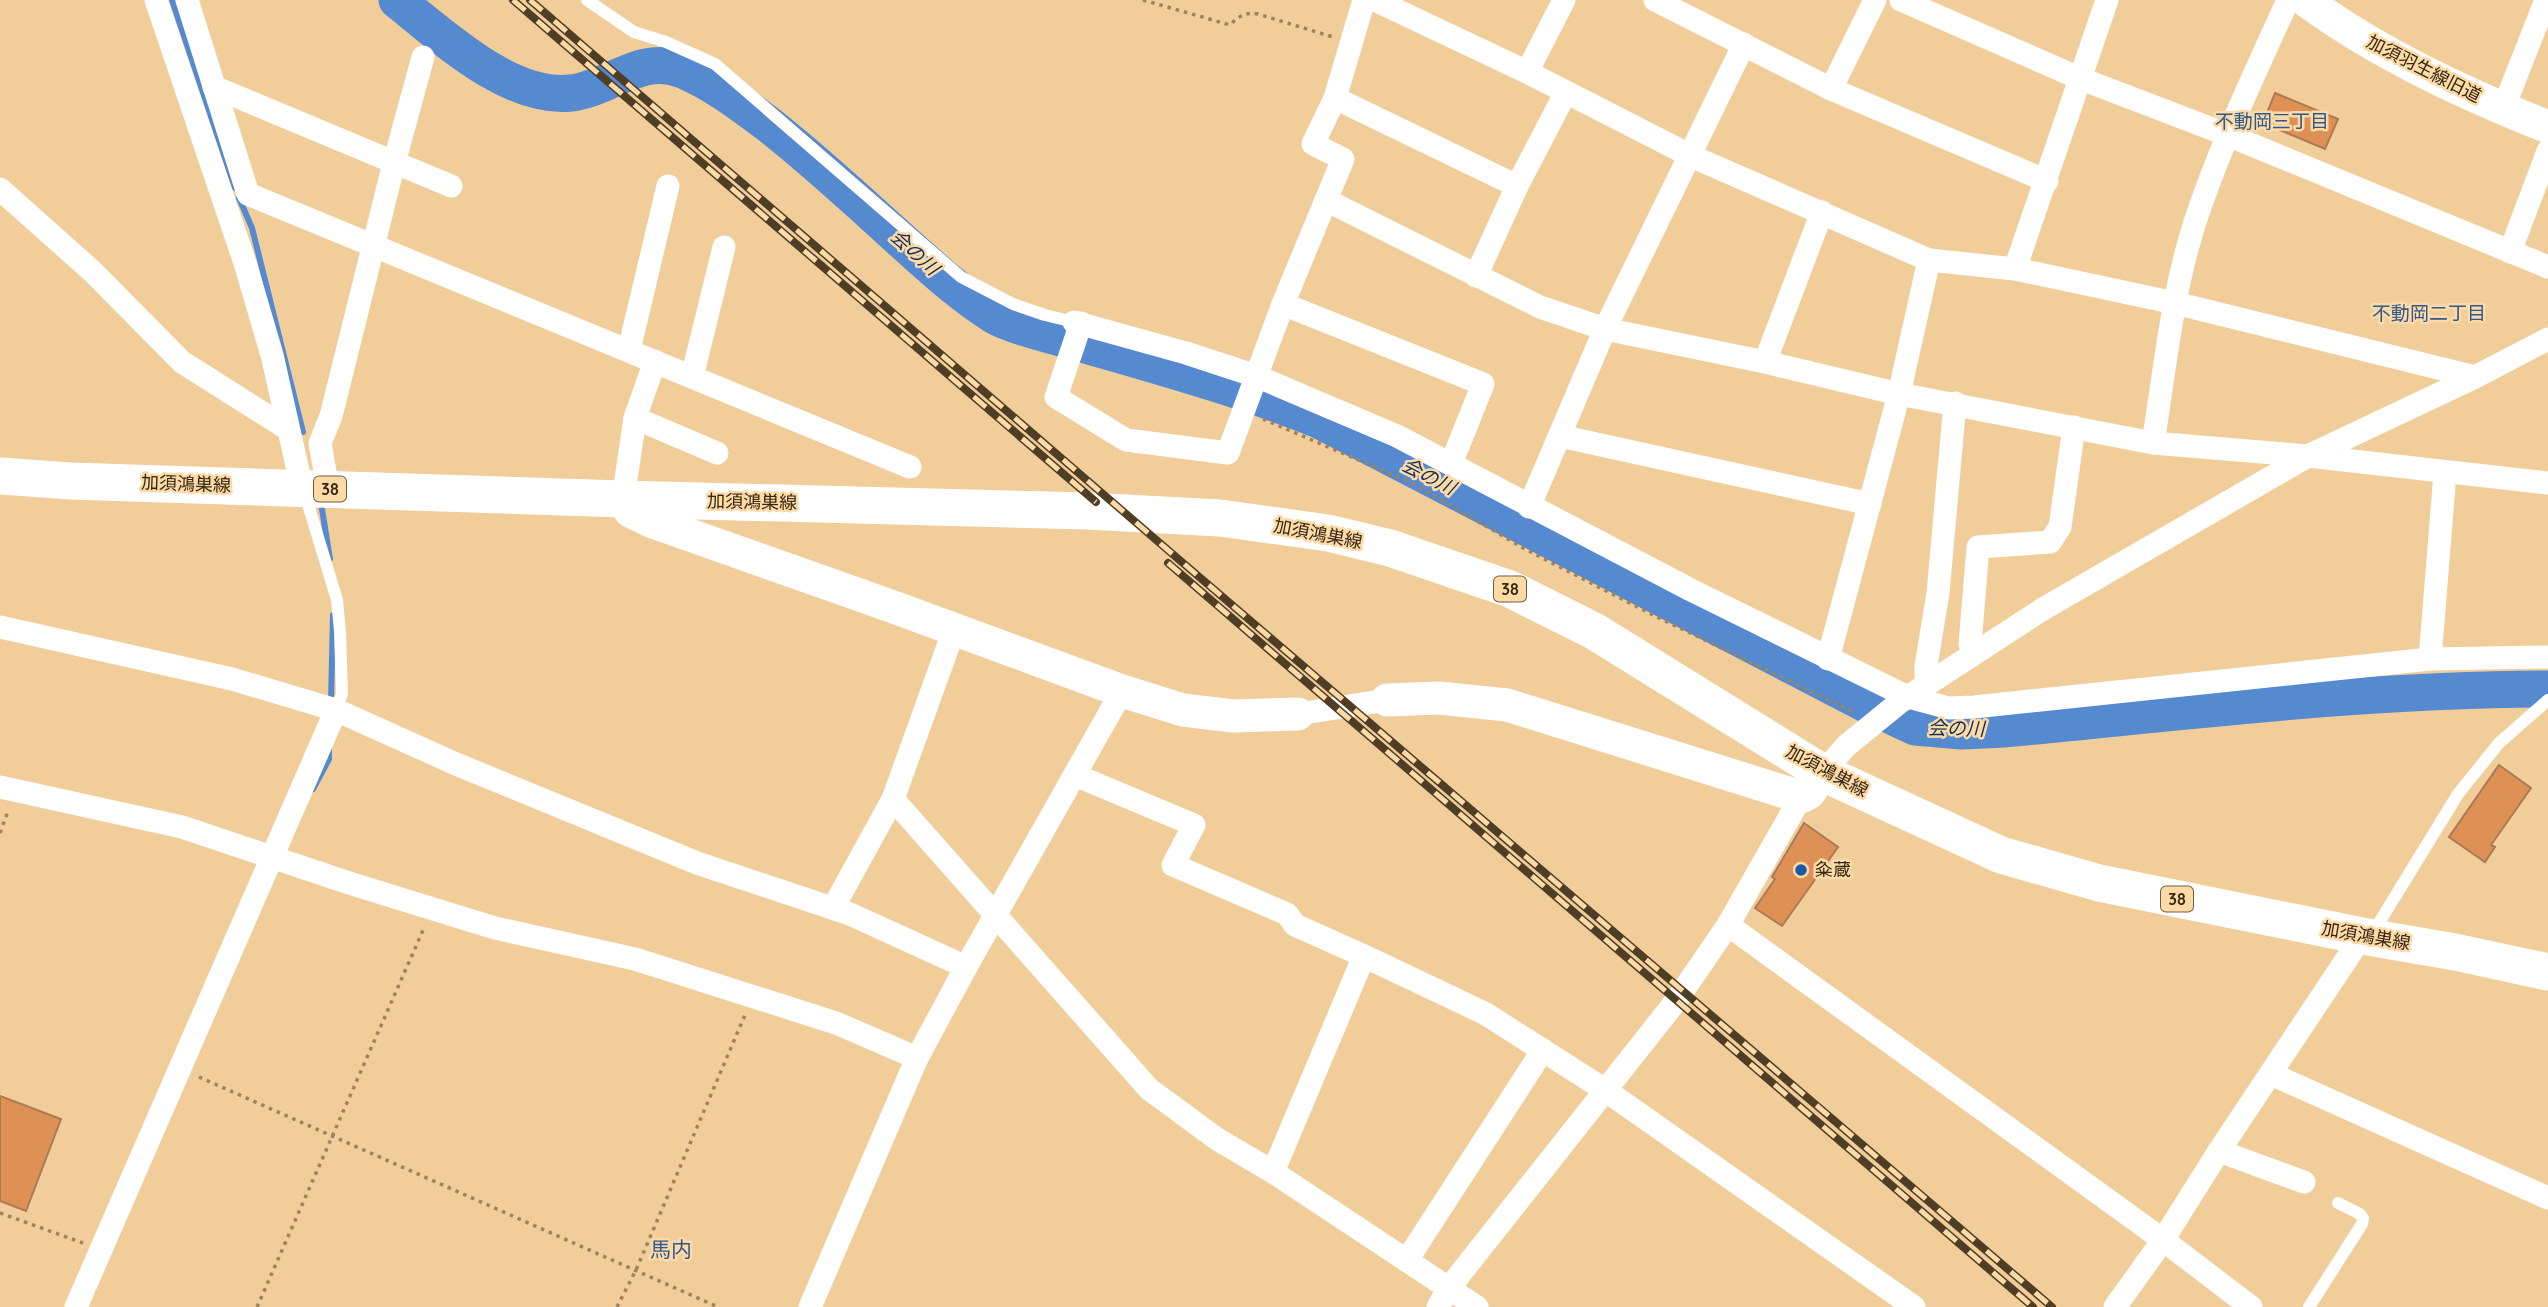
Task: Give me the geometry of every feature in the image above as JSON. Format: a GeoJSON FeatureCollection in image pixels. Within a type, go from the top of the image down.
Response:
{"type":"FeatureCollection","features":[{"type":"Feature","properties":{"kind":"main road","name":"加須鴻巣線"},"geometry":{"type":"LineString","coordinates":[[0,476],[70,481],[312,472],[623,499],[1088,511],[1220,518],[1328,533],[1390,548],[1510,589],[1594,631],[1812,785],[2001,855],[2099,883],[2548,972]]}},
{"type":"Feature","properties":{"kind":"street"},"geometry":{"type":"LineString","coordinates":[[156,0],[244,263],[272,355],[288,429],[312,472]]}},
{"type":"Feature","properties":{"kind":"street"},"geometry":{"type":"LineString","coordinates":[[187,0],[248,194],[910,467]]}},
{"type":"Feature","properties":{"kind":"street"},"geometry":{"type":"LineString","coordinates":[[1364,0],[1335,98],[1313,144],[1343,159],[1283,304],[1254,380],[1228,453],[1126,440],[1056,397],[1078,325],[1186,353],[1254,380],[1397,436],[1829,659],[1950,708],[2430,659],[2548,657]]}},
{"type":"Feature","properties":{"kind":"street"},"geometry":{"type":"LineString","coordinates":[[1375,0],[1527,72],[1691,156],[1929,260],[2015,269],[2175,303],[2475,377]]}},
{"type":"Feature","properties":{"kind":"street"},"geometry":{"type":"LineString","coordinates":[[1527,72],[1564,0]]}},
{"type":"Feature","properties":{"kind":"street"},"geometry":{"type":"LineString","coordinates":[[1655,0],[1831,89],[2047,181]]}},
{"type":"Feature","properties":{"kind":"street"},"geometry":{"type":"LineString","coordinates":[[1831,89],[1875,0]]}},
{"type":"Feature","properties":{"kind":"street"},"geometry":{"type":"LineString","coordinates":[[1900,0],[2079,78],[2228,135],[2548,267]]}},
{"type":"Feature","properties":{"kind":"street"},"geometry":{"type":"LineString","coordinates":[[2015,269],[2107,0]]}},
{"type":"Feature","properties":{"kind":"street"},"geometry":{"type":"LineString","coordinates":[[2153,443],[2175,303],[2194,223],[2228,135],[2288,0]]}},
{"type":"Feature","properties":{"kind":"street","name":"加須羽生線旧道"},"geometry":{"type":"LineString","coordinates":[[2305,0],[2335,22],[2390,55],[2503,109],[2548,127]]}},
{"type":"Feature","properties":{"kind":"street"},"geometry":{"type":"LineString","coordinates":[[2503,109],[2545,5]]}},
{"type":"Feature","properties":{"kind":"street"},"geometry":{"type":"LineString","coordinates":[[1530,507],[1605,329],[1744,44]]}},
{"type":"Feature","properties":{"kind":"street"},"geometry":{"type":"LineString","coordinates":[[312,472],[331,416],[423,57]]}},
{"type":"Feature","properties":{"kind":"street"},"geometry":{"type":"LineString","coordinates":[[214,87],[451,186]]}},
{"type":"Feature","properties":{"kind":"street"},"geometry":{"type":"LineString","coordinates":[[1476,275],[1517,186],[1566,92]]}},
{"type":"Feature","properties":{"kind":"street"},"geometry":{"type":"LineString","coordinates":[[1335,98],[1517,186]]}},
{"type":"Feature","properties":{"kind":"street"},"geometry":{"type":"LineString","coordinates":[[2510,252],[2548,151]]}},
{"type":"Feature","properties":{"kind":"street"},"geometry":{"type":"LineString","coordinates":[[629,350],[668,186]]}},
{"type":"Feature","properties":{"kind":"street"},"geometry":{"type":"LineString","coordinates":[[0,189],[93,272],[182,362],[288,429]]}},
{"type":"Feature","properties":{"kind":"street"},"geometry":{"type":"LineString","coordinates":[[1326,200],[1540,307],[1605,329],[1765,362],[1899,394],[2153,443],[2308,456],[2548,483]]}},
{"type":"Feature","properties":{"kind":"street"},"geometry":{"type":"LineString","coordinates":[[1765,362],[1822,212]]}},
{"type":"Feature","properties":{"kind":"street"},"geometry":{"type":"LineString","coordinates":[[692,377],[724,247]]}},
{"type":"Feature","properties":{"kind":"street"},"geometry":{"type":"LineString","coordinates":[[1829,659],[1899,394],[1929,260]]}},
{"type":"Feature","properties":{"kind":"street"},"geometry":{"type":"LineString","coordinates":[[1283,304],[1482,384],[1451,464]]}},
{"type":"Feature","properties":{"kind":"street"},"geometry":{"type":"LineString","coordinates":[[1444,1298],[1676,1001],[1728,925],[1812,785],[1846,746],[1911,694],[1973,653],[2308,456],[2548,340]]}},
{"type":"Feature","properties":{"kind":"street"},"geometry":{"type":"LineString","coordinates":[[655,361],[635,418],[623,499],[630,511],[653,522],[1122,691],[1184,710],[1208,715],[1298,714],[1387,700],[1439,698],[1507,705],[1812,785]]}},
{"type":"Feature","properties":{"kind":"street"},"geometry":{"type":"LineString","coordinates":[[1911,694],[1926,666],[1938,593],[1955,404]]}},
{"type":"Feature","properties":{"kind":"street"},"geometry":{"type":"LineString","coordinates":[[635,418],[717,453]]}},
{"type":"Feature","properties":{"kind":"street"},"geometry":{"type":"LineString","coordinates":[[1973,653],[1970,644],[1978,547],[2050,542],[2060,527],[2074,427]]}},
{"type":"Feature","properties":{"kind":"street"},"geometry":{"type":"LineString","coordinates":[[1560,436],[1870,504]]}},
{"type":"Feature","properties":{"kind":"street"},"geometry":{"type":"LineString","coordinates":[[2430,659],[2445,473]]}},
{"type":"Feature","properties":{"kind":"street"},"geometry":{"type":"LineString","coordinates":[[0,627],[232,679],[336,710],[456,764],[697,863],[833,908],[966,967]]}},
{"type":"Feature","properties":{"kind":"street"},"geometry":{"type":"LineString","coordinates":[[833,908],[893,799],[954,630]]}},
{"type":"Feature","properties":{"kind":"street"},"geometry":{"type":"LineString","coordinates":[[810,1307],[917,1058],[1122,691]]}},
{"type":"Feature","properties":{"kind":"street"},"geometry":{"type":"LineString","coordinates":[[76,1307],[336,710]]}},
{"type":"Feature","properties":{"kind":"street"},"geometry":{"type":"LineString","coordinates":[[1075,775],[1195,825],[1173,865],[1287,914],[1295,925],[1486,1014],[1605,1090],[1914,1307]]}},
{"type":"Feature","properties":{"kind":"street"},"geometry":{"type":"LineString","coordinates":[[0,786],[182,827],[495,928],[635,959],[836,1023],[917,1058]]}},
{"type":"Feature","properties":{"kind":"street"},"geometry":{"type":"LineString","coordinates":[[893,799],[1149,1089],[1217,1139],[1273,1172],[1406,1260],[1444,1298],[1477,1307]]}},
{"type":"Feature","properties":{"kind":"street"},"geometry":{"type":"LineString","coordinates":[[1728,925],[2163,1240],[2251,1307]]}},
{"type":"Feature","properties":{"kind":"street"},"geometry":{"type":"LineString","coordinates":[[2115,1307],[2163,1240],[2362,936]]}},
{"type":"Feature","properties":{"kind":"street"},"geometry":{"type":"LineString","coordinates":[[1273,1172],[1364,956]]}},
{"type":"Feature","properties":{"kind":"street"},"geometry":{"type":"LineString","coordinates":[[1406,1260],[1543,1050]]}},
{"type":"Feature","properties":{"kind":"street"},"geometry":{"type":"LineString","coordinates":[[2271,1074],[2548,1198]]}},
{"type":"Feature","properties":{"kind":"street"},"geometry":{"type":"LineString","coordinates":[[2219,1151],[2304,1182]]}},
{"type":"Feature","properties":{"kind":"lane"},"geometry":{"type":"LineString","coordinates":[[587,0],[634,32],[666,42],[715,64],[961,276],[1013,304],[1078,325]]}},
{"type":"Feature","properties":{"kind":"lane"},"geometry":{"type":"LineString","coordinates":[[312,472],[337,600],[342,694],[336,710]]}},
{"type":"Feature","properties":{"kind":"lane"},"geometry":{"type":"LineString","coordinates":[[2362,936],[2377,926],[2458,794],[2499,743],[2548,700]]}},
{"type":"Feature","properties":{"kind":"lane"},"geometry":{"type":"LineString","coordinates":[[2309,1307],[2362,1224],[2363,1218],[2360,1214],[2338,1203]]}},
{"type":"Feature","properties":{"kind":"path"},"geometry":{"type":"LineString","coordinates":[[1143,0],[1230,25],[1248,13],[1258,14],[1351,43]]}},
{"type":"Feature","properties":{"kind":"path"},"geometry":{"type":"LineString","coordinates":[[1244,409],[1412,483],[1525,549],[1655,616],[1875,723]]}},
{"type":"Feature","properties":{"kind":"path"},"geometry":{"type":"LineString","coordinates":[[257,1307],[433,909]]}},
{"type":"Feature","properties":{"kind":"path"},"geometry":{"type":"LineString","coordinates":[[617,1307],[636,1270],[753,997]]}},
{"type":"Feature","properties":{"kind":"path"},"geometry":{"type":"LineString","coordinates":[[181,1069],[718,1307]]}},
{"type":"Feature","properties":{"kind":"path"},"geometry":{"type":"LineString","coordinates":[[0,1213],[101,1250]]}},
{"type":"Feature","properties":{"kind":"building"},"geometry":{"type":"Polygon","coordinates":[[[2275,93],[2338,119],[2325,149],[2263,123],[2275,93]]]}},
{"type":"Feature","properties":{"kind":"building"},"geometry":{"type":"Polygon","coordinates":[[[2499,765],[2531,788],[2491,845],[2495,847],[2485,862],[2449,837],[2499,765]]]}},
{"type":"Feature","properties":{"kind":"building"},"geometry":{"type":"Polygon","coordinates":[[[1804,823],[1838,847],[1782,926],[1755,908],[1775,879],[1772,877],[1804,823]]]}},
{"type":"Feature","properties":{"kind":"building"},"geometry":{"type":"Polygon","coordinates":[[[0,1096],[61,1119],[26,1211],[0,1201],[0,1096]]]}},
{"type":"Feature","properties":{"kind":"waterway"},"geometry":{"type":"LineString","coordinates":[[172,0],[235,188]]}},
{"type":"Feature","properties":{"kind":"waterway","name":"会の川"},"geometry":{"type":"LineString","coordinates":[[397,0],[478,63],[524,86],[548,92],[571,93],[586,90],[640,68],[653,66],[668,66],[694,75],[727,94],[768,124],[946,280],[995,316],[1026,328],[1233,389],[1319,420],[1915,727],[1962,731],[2004,729],[2344,697],[2548,689]]}},
{"type":"Feature","properties":{"kind":"waterway"},"geometry":{"type":"LineString","coordinates":[[239,198],[252,228],[303,432]]}},
{"type":"Feature","properties":{"kind":"waterway"},"geometry":{"type":"LineString","coordinates":[[322,509],[330,559]]}},
{"type":"Feature","properties":{"kind":"waterway"},"geometry":{"type":"LineString","coordinates":[[331,702],[333,615]]}},
{"type":"Feature","properties":{"kind":"waterway"},"geometry":{"type":"LineString","coordinates":[[313,789],[329,759],[329,748]]}},
{"type":"Feature","properties":{"kind":"railway"},"geometry":{"type":"LineString","coordinates":[[513,0],[1096,502]]}},
{"type":"Feature","properties":{"kind":"railway"},"geometry":{"type":"LineString","coordinates":[[530,0],[2052,1307]]}},
{"type":"Feature","properties":{"kind":"railway"},"geometry":{"type":"LineString","coordinates":[[1168,563],[2033,1307]]}},
{"type":"Feature","properties":{"kind":"place","name":"粂蔵"},"geometry":{"type":"Point","coordinates":[1801,870]}},
{"type":"Feature","properties":{"kind":"district","name":"不動岡三丁目"},"geometry":{"type":"Point","coordinates":[2272,121]}},
{"type":"Feature","properties":{"kind":"district","name":"不動岡二丁目"},"geometry":{"type":"Point","coordinates":[2429,313]}},
{"type":"Feature","properties":{"kind":"district","name":"馬内"},"geometry":{"type":"Point","coordinates":[671,1250]}}]}
